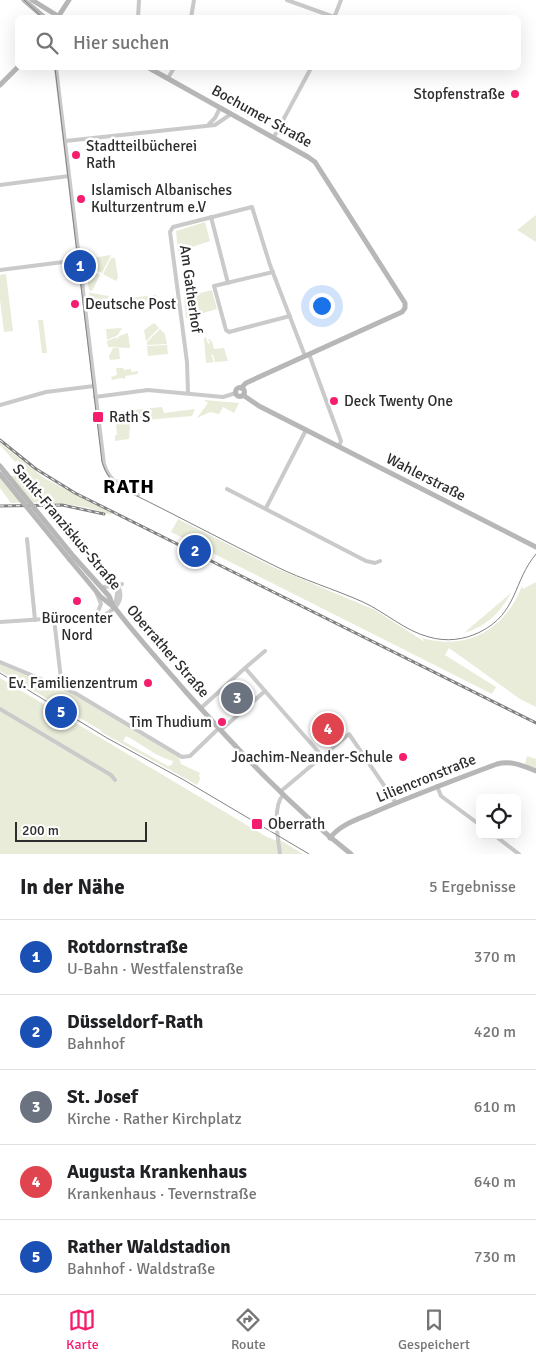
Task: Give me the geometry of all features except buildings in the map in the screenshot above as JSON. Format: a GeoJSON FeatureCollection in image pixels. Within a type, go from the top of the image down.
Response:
{"type":"FeatureCollection","features":[{"type":"Feature","properties":{"kind":"street"},"geometry":{"type":"LineString","coordinates":[[24,0],[42,15]]}},
{"type":"Feature","properties":{"kind":"street"},"geometry":{"type":"LineString","coordinates":[[32,0],[56,15]]}},
{"type":"Feature","properties":{"kind":"street"},"geometry":{"type":"LineString","coordinates":[[60,15],[68,0]]}},
{"type":"Feature","properties":{"kind":"street"},"geometry":{"type":"LineString","coordinates":[[138,15],[140,0]]}},
{"type":"Feature","properties":{"kind":"street"},"geometry":{"type":"LineString","coordinates":[[192,15],[194,0]]}},
{"type":"Feature","properties":{"kind":"street"},"geometry":{"type":"LineString","coordinates":[[286,0],[328,15]]}},
{"type":"Feature","properties":{"kind":"street"},"geometry":{"type":"LineString","coordinates":[[335,15],[341,0]]}},
{"type":"Feature","properties":{"kind":"street"},"geometry":{"type":"LineString","coordinates":[[0,86],[15,70]]}},
{"type":"Feature","properties":{"kind":"street"},"geometry":{"type":"LineString","coordinates":[[56,70],[105,467],[115,482],[138,496]]}},
{"type":"Feature","properties":{"kind":"street","name":"Bochumer Straße"},"geometry":{"type":"LineString","coordinates":[[153,70],[308,156],[319,166],[404,300],[405,308],[402,312],[307,355]]}},
{"type":"Feature","properties":{"kind":"street"},"geometry":{"type":"LineString","coordinates":[[168,78],[173,70]]}},
{"type":"Feature","properties":{"kind":"street"},"geometry":{"type":"LineString","coordinates":[[274,137],[310,70]]}},
{"type":"Feature","properties":{"kind":"street"},"geometry":{"type":"LineString","coordinates":[[207,125],[215,118],[220,108]]}},
{"type":"Feature","properties":{"kind":"street"},"geometry":{"type":"LineString","coordinates":[[65,141],[207,125],[219,123],[230,114]]}},
{"type":"Feature","properties":{"kind":"street"},"geometry":{"type":"LineString","coordinates":[[0,184],[69,176]]}},
{"type":"Feature","properties":{"kind":"street","name":"Am Gatherhof"},"geometry":{"type":"LineString","coordinates":[[188,393],[188,362],[170,232],[173,227],[252,207],[273,272],[341,441],[339,446]]}},
{"type":"Feature","properties":{"kind":"street"},"geometry":{"type":"LineString","coordinates":[[211,217],[228,283],[273,272]]}},
{"type":"Feature","properties":{"kind":"street"},"geometry":{"type":"LineString","coordinates":[[0,270],[79,260]]}},
{"type":"Feature","properties":{"kind":"street","name":"Am Gatherhof"},"geometry":{"type":"LineString","coordinates":[[228,283],[214,286],[226,330],[229,332],[290,316]]}},
{"type":"Feature","properties":{"kind":"street"},"geometry":{"type":"LineString","coordinates":[[236,394],[236,390],[241,388],[246,382],[307,355]]}},
{"type":"Feature","properties":{"kind":"street"},"geometry":{"type":"LineString","coordinates":[[0,405],[46,392],[94,386]]}},
{"type":"Feature","properties":{"kind":"street"},"geometry":{"type":"LineString","coordinates":[[95,397],[150,390],[223,396],[236,394],[239,396],[243,395],[244,390],[241,388]]}},
{"type":"Feature","properties":{"kind":"street","name":"Wahlerstraße"},"geometry":{"type":"LineString","coordinates":[[243,395],[259,406],[536,545]]}},
{"type":"Feature","properties":{"kind":"street"},"geometry":{"type":"LineString","coordinates":[[266,508],[306,430]]}},
{"type":"Feature","properties":{"kind":"street","name":"Sankt-Franziskus-Straße"},"geometry":{"type":"LineString","coordinates":[[0,466],[72,559]]}},
{"type":"Feature","properties":{"kind":"street","name":"Sankt-Franziskus-Straße"},"geometry":{"type":"LineString","coordinates":[[0,474],[114,608]]}},
{"type":"Feature","properties":{"kind":"street"},"geometry":{"type":"LineString","coordinates":[[227,489],[366,560],[375,563],[380,561]]}},
{"type":"Feature","properties":{"kind":"street"},"geometry":{"type":"LineString","coordinates":[[27,539],[35,620]]}},
{"type":"Feature","properties":{"kind":"street","name":"Oberrather Straße"},"geometry":{"type":"LineString","coordinates":[[98,589],[120,585],[114,608],[201,708],[281,794],[330,838],[351,854]]}},
{"type":"Feature","properties":{"kind":"street"},"geometry":{"type":"LineString","coordinates":[[96,616],[101,604],[98,589]]}},
{"type":"Feature","properties":{"kind":"street"},"geometry":{"type":"LineString","coordinates":[[0,622],[96,616],[104,615],[114,608]]}},
{"type":"Feature","properties":{"kind":"street"},"geometry":{"type":"LineString","coordinates":[[54,618],[61,679],[60,687]]}},
{"type":"Feature","properties":{"kind":"street"},"geometry":{"type":"LineString","coordinates":[[201,708],[265,651]]}},
{"type":"Feature","properties":{"kind":"street"},"geometry":{"type":"LineString","coordinates":[[0,662],[75,693],[182,757],[190,756],[265,691]]}},
{"type":"Feature","properties":{"kind":"street"},"geometry":{"type":"LineString","coordinates":[[245,668],[322,756]]}},
{"type":"Feature","properties":{"kind":"street"},"geometry":{"type":"LineString","coordinates":[[0,709],[111,775],[115,780]]}},
{"type":"Feature","properties":{"kind":"street"},"geometry":{"type":"LineString","coordinates":[[280,854],[277,828],[281,794],[349,734],[396,803]]}},
{"type":"Feature","properties":{"kind":"street","name":"Liliencronstraße"},"geometry":{"type":"LineString","coordinates":[[330,838],[340,828],[396,803],[436,786],[505,762],[517,764],[536,772]]}},
{"type":"Feature","properties":{"kind":"street"},"geometry":{"type":"LineString","coordinates":[[436,786],[441,796],[476,822]]}},
{"type":"Feature","properties":{"kind":"street"},"geometry":{"type":"LineString","coordinates":[[499,839],[519,854]]}},
{"type":"Feature","properties":{"kind":"green space"},"geometry":{"type":"Polygon","coordinates":[[[536,215],[536,242],[517,230],[536,215]]]}},
{"type":"Feature","properties":{"kind":"green space"},"geometry":{"type":"Polygon","coordinates":[[[205,222],[210,241],[178,252],[176,231],[205,222]]]}},
{"type":"Feature","properties":{"kind":"green space"},"geometry":{"type":"Polygon","coordinates":[[[111,255],[102,273],[86,265],[85,259],[111,255]]]}},
{"type":"Feature","properties":{"kind":"green space"},"geometry":{"type":"Polygon","coordinates":[[[111,258],[115,258],[118,277],[116,281],[103,274],[111,258]]]}},
{"type":"Feature","properties":{"kind":"green space"},"geometry":{"type":"Polygon","coordinates":[[[86,267],[100,275],[92,291],[89,290],[86,267]]]}},
{"type":"Feature","properties":{"kind":"green space"},"geometry":{"type":"Polygon","coordinates":[[[6,274],[13,331],[4,332],[0,300],[0,275],[6,274]]]}},
{"type":"Feature","properties":{"kind":"green space"},"geometry":{"type":"Polygon","coordinates":[[[212,290],[217,309],[186,318],[184,297],[212,290]]]}},
{"type":"Feature","properties":{"kind":"green space"},"geometry":{"type":"Polygon","coordinates":[[[89,292],[109,296],[104,306],[91,307],[89,292]]]}},
{"type":"Feature","properties":{"kind":"green space"},"geometry":{"type":"Polygon","coordinates":[[[156,295],[157,300],[129,303],[128,298],[156,295]]]}},
{"type":"Feature","properties":{"kind":"green space"},"geometry":{"type":"Polygon","coordinates":[[[38,320],[43,320],[47,353],[42,353],[38,320]]]}},
{"type":"Feature","properties":{"kind":"green space"},"geometry":{"type":"Polygon","coordinates":[[[154,323],[159,328],[146,341],[144,330],[154,323]]]}},
{"type":"Feature","properties":{"kind":"green space"},"geometry":{"type":"Polygon","coordinates":[[[122,328],[118,335],[107,340],[106,329],[122,328]]]}},
{"type":"Feature","properties":{"kind":"green space"},"geometry":{"type":"Polygon","coordinates":[[[160,329],[165,334],[167,344],[147,345],[147,342],[160,329]]]}},
{"type":"Feature","properties":{"kind":"green space"},"geometry":{"type":"Polygon","coordinates":[[[128,333],[130,348],[108,347],[107,341],[117,337],[116,341],[119,336],[128,333]]]}},
{"type":"Feature","properties":{"kind":"green space"},"geometry":{"type":"Polygon","coordinates":[[[206,337],[208,344],[210,343],[208,339],[212,341],[214,349],[224,348],[228,361],[215,362],[213,355],[211,355],[214,362],[206,363],[204,338],[206,337]]]}},
{"type":"Feature","properties":{"kind":"green space"},"geometry":{"type":"Polygon","coordinates":[[[167,345],[168,354],[148,356],[147,346],[167,345]]]}},
{"type":"Feature","properties":{"kind":"green space"},"geometry":{"type":"Polygon","coordinates":[[[113,348],[119,348],[120,359],[110,360],[109,356],[113,348]]]}},
{"type":"Feature","properties":{"kind":"green space"},"geometry":{"type":"Polygon","coordinates":[[[116,368],[131,369],[131,372],[138,371],[138,374],[125,376],[125,379],[112,380],[111,377],[117,375],[116,368]]]}},
{"type":"Feature","properties":{"kind":"green space"},"geometry":{"type":"Polygon","coordinates":[[[204,400],[239,403],[234,413],[223,407],[219,414],[210,412],[197,418],[208,403],[204,400]]]}},
{"type":"Feature","properties":{"kind":"green space"},"geometry":{"type":"Polygon","coordinates":[[[162,407],[164,413],[195,409],[192,416],[133,421],[130,425],[129,439],[115,441],[115,435],[117,435],[115,412],[162,407]]]}},
{"type":"Feature","properties":{"kind":"green space"},"geometry":{"type":"Polygon","coordinates":[[[0,443],[44,478],[111,513],[111,515],[74,505],[11,503],[0,488],[0,473],[13,476],[26,470],[18,460],[15,462],[0,443]]]}},
{"type":"Feature","properties":{"kind":"green space"},"geometry":{"type":"Polygon","coordinates":[[[116,479],[130,481],[138,492],[126,487],[116,479]]]}},
{"type":"Feature","properties":{"kind":"green space"},"geometry":{"type":"Polygon","coordinates":[[[178,519],[273,567],[375,610],[425,642],[422,638],[455,641],[469,639],[483,633],[506,614],[522,586],[523,589],[536,582],[536,707],[520,699],[449,648],[445,655],[496,687],[492,694],[171,532],[178,519]]]}},
{"type":"Feature","properties":{"kind":"green space"},"geometry":{"type":"Polygon","coordinates":[[[511,593],[492,618],[479,627],[464,633],[511,593]]]}},
{"type":"Feature","properties":{"kind":"green space"},"geometry":{"type":"Polygon","coordinates":[[[0,663],[75,694],[179,757],[181,764],[200,773],[197,785],[101,732],[0,671],[0,663]],[[126,736],[123,741],[168,766],[172,765],[173,761],[126,736]]]}},
{"type":"Feature","properties":{"kind":"green space"},"geometry":{"type":"Polygon","coordinates":[[[0,678],[267,837],[280,842],[280,840],[303,854],[0,854],[0,678]]]}},
{"type":"Feature","properties":{"kind":"green space"},"geometry":{"type":"Polygon","coordinates":[[[527,756],[536,759],[536,769],[525,764],[527,756]]]}},
{"type":"Feature","properties":{"kind":"tram line"},"geometry":{"type":"LineString","coordinates":[[24,0],[40,15]]}},
{"type":"Feature","properties":{"kind":"tram line"},"geometry":{"type":"LineString","coordinates":[[55,70],[102,462],[113,481],[119,487],[275,566],[363,602],[403,626],[435,639],[448,640],[468,637],[480,632],[502,616],[536,554]]}},
{"type":"Feature","properties":{"kind":"tram line"},"geometry":{"type":"LineString","coordinates":[[0,673],[107,738],[184,780],[309,854]]}},
{"type":"Feature","properties":{"kind":"railway"},"geometry":{"type":"LineString","coordinates":[[0,440],[36,469],[75,493],[536,723]]}},
{"type":"Feature","properties":{"kind":"railway"},"geometry":{"type":"LineString","coordinates":[[0,506],[62,505],[104,514]]}},
{"type":"Feature","properties":{"kind":"place","name":"Stopfenstraße"},"geometry":{"type":"Point","coordinates":[515,94]}},
{"type":"Feature","properties":{"kind":"place","name":"Stadtteilbücherei Rath"},"geometry":{"type":"Point","coordinates":[76,155]}},
{"type":"Feature","properties":{"kind":"place","name":"Islamisch Albanisches Kulturzentrum e.V"},"geometry":{"type":"Point","coordinates":[81,199]}},
{"type":"Feature","properties":{"kind":"place","name":"Rotdornstraße"},"geometry":{"type":"Point","coordinates":[80,266]}},
{"type":"Feature","properties":{"kind":"place","name":"Deutsche Post"},"geometry":{"type":"Point","coordinates":[75,304]}},
{"type":"Feature","properties":{"kind":"place","name":"Deck Twenty One"},"geometry":{"type":"Point","coordinates":[334,401]}},
{"type":"Feature","properties":{"kind":"place","name":"Rath S"},"geometry":{"type":"Point","coordinates":[98,417]}},
{"type":"Feature","properties":{"kind":"place","name":"Düsseldorf-Rath"},"geometry":{"type":"Point","coordinates":[195,551]}},
{"type":"Feature","properties":{"kind":"place","name":"Bürocenter Nord"},"geometry":{"type":"Point","coordinates":[77,601]}},
{"type":"Feature","properties":{"kind":"place","name":"Ev. Familienzentrum"},"geometry":{"type":"Point","coordinates":[148,683]}},
{"type":"Feature","properties":{"kind":"place","name":"St. Josef"},"geometry":{"type":"Point","coordinates":[237,698]}},
{"type":"Feature","properties":{"kind":"place","name":"Rather Waldstadion"},"geometry":{"type":"Point","coordinates":[61,712]}},
{"type":"Feature","properties":{"kind":"place","name":"Tim Thudium"},"geometry":{"type":"Point","coordinates":[222,722]}},
{"type":"Feature","properties":{"kind":"place","name":"Augusta Krankenhaus"},"geometry":{"type":"Point","coordinates":[328,729]}},
{"type":"Feature","properties":{"kind":"place","name":"Joachim-Neander-Schule"},"geometry":{"type":"Point","coordinates":[403,757]}},
{"type":"Feature","properties":{"kind":"place","name":"Oberrath"},"geometry":{"type":"Point","coordinates":[257,824]}},
{"type":"Feature","properties":{"kind":"district","name":"RATH"},"geometry":{"type":"Point","coordinates":[129,486]}}]}
